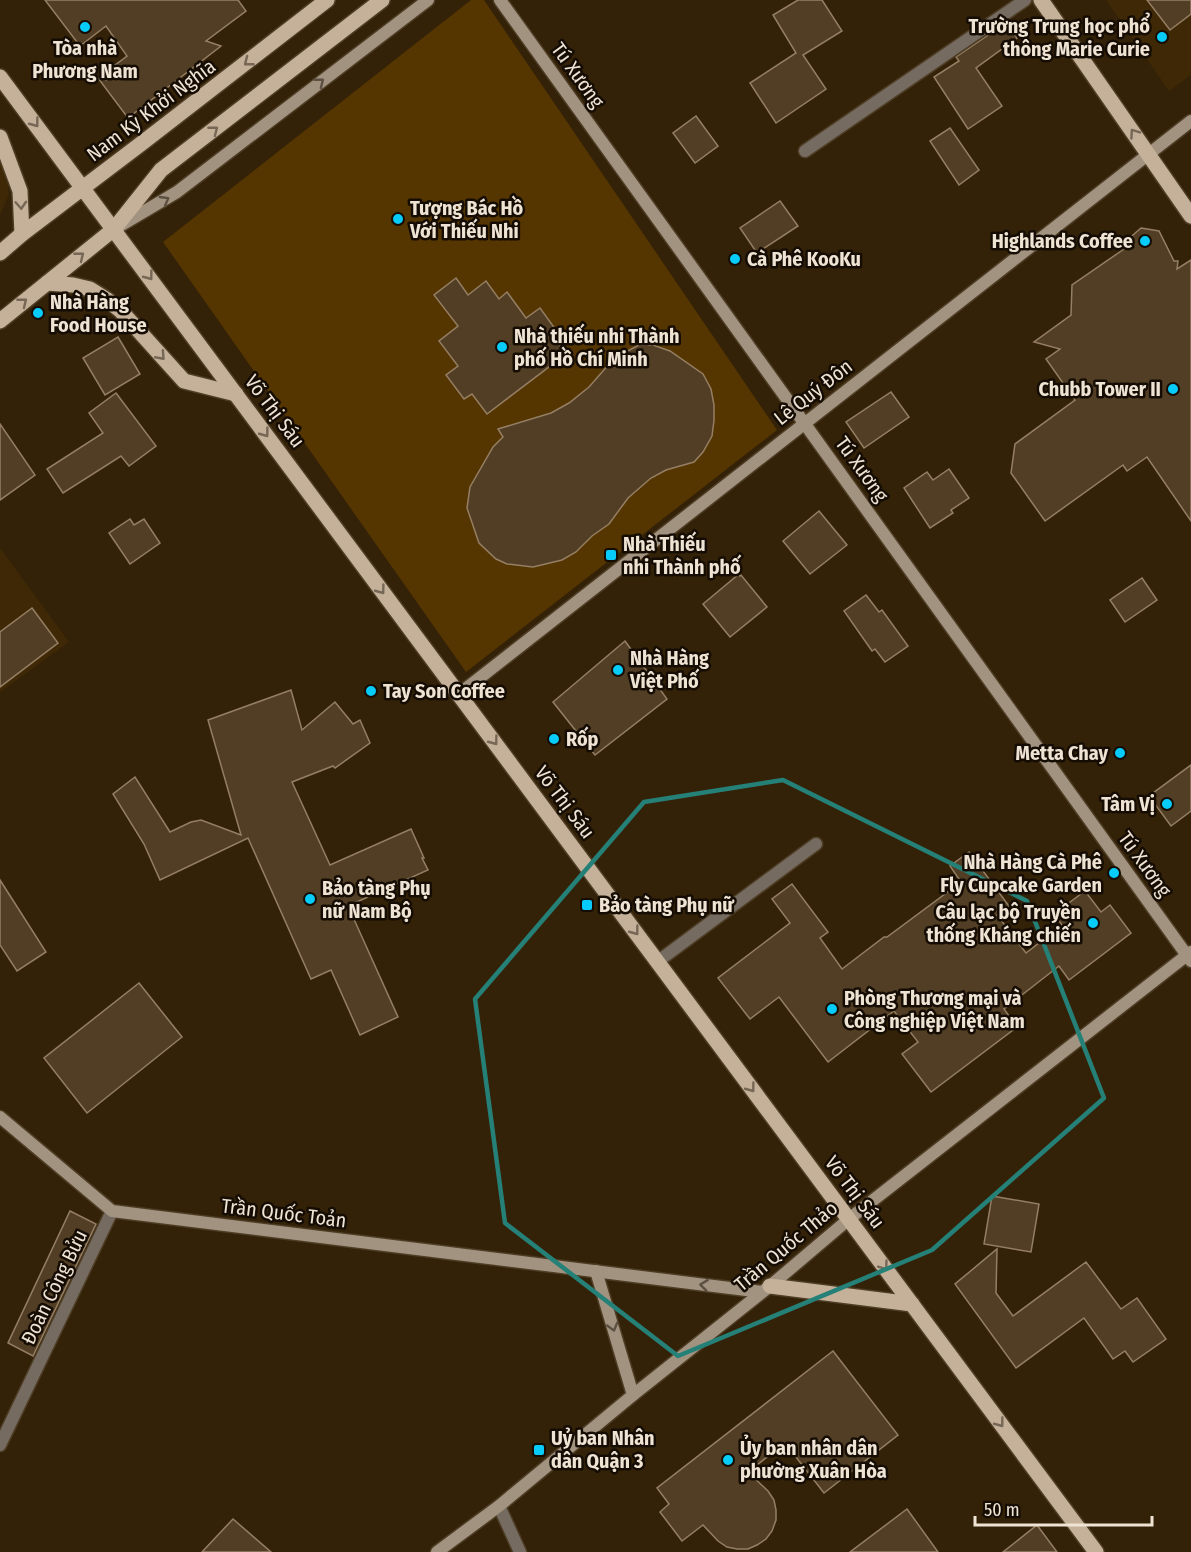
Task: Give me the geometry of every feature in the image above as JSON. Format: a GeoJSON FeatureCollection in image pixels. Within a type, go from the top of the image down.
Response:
{"type":"FeatureCollection","features":[{"type":"Feature","properties":{"kind":"main road","name":"Nam Kỳ Khởi Nghĩa"},"geometry":{"type":"LineString","coordinates":[[0,253],[327,0]]}},
{"type":"Feature","properties":{"kind":"main road"},"geometry":{"type":"LineString","coordinates":[[0,321],[114,230],[161,170],[382,0]]}},
{"type":"Feature","properties":{"kind":"main road"},"geometry":{"type":"LineString","coordinates":[[1041,0],[1191,216]]}},
{"type":"Feature","properties":{"kind":"main road","name":"Võ Thị Sáu"},"geometry":{"type":"LineString","coordinates":[[0,76],[1096,1552]]}},
{"type":"Feature","properties":{"kind":"main road"},"geometry":{"type":"LineString","coordinates":[[0,137],[20,191],[22,234]]}},
{"type":"Feature","properties":{"kind":"main road"},"geometry":{"type":"LineString","coordinates":[[47,283],[90,289],[120,310],[184,381],[236,394]]}},
{"type":"Feature","properties":{"kind":"main road"},"geometry":{"type":"LineString","coordinates":[[766,1289],[912,1304]]}},
{"type":"Feature","properties":{"kind":"street"},"geometry":{"type":"LineString","coordinates":[[114,230],[177,192],[428,0]]}},
{"type":"Feature","properties":{"kind":"street","name":"Tú Xương"},"geometry":{"type":"LineString","coordinates":[[501,0],[1190,956]]}},
{"type":"Feature","properties":{"kind":"street"},"geometry":{"type":"LineString","coordinates":[[805,151],[1025,0]]}},
{"type":"Feature","properties":{"kind":"street","name":"Lê Quý Đôn"},"geometry":{"type":"LineString","coordinates":[[459,694],[1191,121]]}},
{"type":"Feature","properties":{"kind":"street"},"geometry":{"type":"LineString","coordinates":[[657,962],[816,844]]}},
{"type":"Feature","properties":{"kind":"street","name":"Trần Quốc Thảo"},"geometry":{"type":"LineString","coordinates":[[437,1552],[499,1506],[849,1219],[1190,956]]}},
{"type":"Feature","properties":{"kind":"street"},"geometry":{"type":"LineString","coordinates":[[0,1117],[112,1211]]}},
{"type":"Feature","properties":{"kind":"street","name":"Trần Quốc Toản"},"geometry":{"type":"LineString","coordinates":[[112,1211],[596,1271],[766,1289]]}},
{"type":"Feature","properties":{"kind":"street","name":"Đoàn Công Bửu"},"geometry":{"type":"LineString","coordinates":[[0,1445],[112,1211]]}},
{"type":"Feature","properties":{"kind":"street"},"geometry":{"type":"LineString","coordinates":[[596,1271],[633,1395]]}},
{"type":"Feature","properties":{"kind":"street"},"geometry":{"type":"LineString","coordinates":[[499,1506],[520,1552]]}},
{"type":"Feature","properties":{"kind":"highlighted area"},"geometry":{"type":"Polygon","coordinates":[[[783,780],[1027,901],[1104,1098],[932,1250],[678,1356],[505,1223],[475,999],[644,802],[783,780]]]}},
{"type":"Feature","properties":{"kind":"shaded area"},"geometry":{"type":"Polygon","coordinates":[[[471,0],[484,0],[777,430],[466,672],[163,242],[471,0]]]}},
{"type":"Feature","properties":{"kind":"shaded area","name":"Trường Trung học phổ thông Marie Curie"},"geometry":{"type":"Polygon","coordinates":[[[1106,0],[1191,0],[1191,75],[1169,91],[1106,0]]]}},
{"type":"Feature","properties":{"kind":"shaded area"},"geometry":{"type":"Polygon","coordinates":[[[0,161],[6,171],[9,194],[0,215],[0,161]]]}},
{"type":"Feature","properties":{"kind":"shaded area"},"geometry":{"type":"Polygon","coordinates":[[[0,548],[69,642],[0,692],[0,548]]]}},
{"type":"Feature","properties":{"kind":"building"},"geometry":{"type":"Polygon","coordinates":[[[45,0],[238,0],[246,11],[206,41],[221,46],[128,118],[98,78],[106,80],[102,75],[127,56],[106,26],[80,46],[45,0]]]}},
{"type":"Feature","properties":{"kind":"building"},"geometry":{"type":"Polygon","coordinates":[[[798,0],[822,0],[842,31],[803,55],[826,89],[776,123],[750,83],[796,53],[773,15],[798,0]]]}},
{"type":"Feature","properties":{"kind":"building"},"geometry":{"type":"Polygon","coordinates":[[[1147,0],[1191,0],[1191,14],[1170,30],[1147,0]]]}},
{"type":"Feature","properties":{"kind":"building"},"geometry":{"type":"Polygon","coordinates":[[[1006,23],[1017,38],[976,68],[1002,106],[968,129],[934,77],[959,61],[956,57],[1006,23]]]}},
{"type":"Feature","properties":{"kind":"building"},"geometry":{"type":"Polygon","coordinates":[[[696,116],[718,146],[695,163],[673,133],[696,116]]]}},
{"type":"Feature","properties":{"kind":"building"},"geometry":{"type":"Polygon","coordinates":[[[950,128],[979,170],[959,185],[930,141],[950,128]]]}},
{"type":"Feature","properties":{"kind":"building"},"geometry":{"type":"Polygon","coordinates":[[[780,201],[798,226],[757,253],[740,228],[780,201]]]}},
{"type":"Feature","properties":{"kind":"building"},"geometry":{"type":"Polygon","coordinates":[[[1141,228],[1159,231],[1174,261],[1178,261],[1177,269],[1191,260],[1191,521],[1147,457],[1127,471],[1123,465],[1045,521],[1011,473],[1015,444],[1075,400],[1046,359],[1060,349],[1034,342],[1071,315],[1072,285],[1124,249],[1118,248],[1141,228]]]}},
{"type":"Feature","properties":{"kind":"building","name":"Nhà thiếu nhi Thành phố Hồ Chí Minh"},"geometry":{"type":"Polygon","coordinates":[[[456,278],[468,295],[486,281],[499,299],[507,292],[526,318],[540,308],[556,330],[551,334],[566,354],[487,414],[472,394],[464,399],[446,375],[458,366],[439,341],[458,326],[434,295],[456,278]]]}},
{"type":"Feature","properties":{"kind":"building"},"geometry":{"type":"Polygon","coordinates":[[[118,337],[140,374],[105,395],[83,358],[118,337]]]}},
{"type":"Feature","properties":{"kind":"building"},"geometry":{"type":"Polygon","coordinates":[[[639,345],[653,345],[670,351],[703,374],[711,389],[714,420],[712,436],[703,452],[694,462],[666,470],[651,478],[628,498],[609,524],[592,536],[576,552],[562,560],[533,567],[507,564],[496,559],[479,543],[467,508],[470,487],[493,447],[503,437],[498,429],[551,413],[569,403],[589,387],[610,363],[639,345]]]}},
{"type":"Feature","properties":{"kind":"building"},"geometry":{"type":"Polygon","coordinates":[[[891,392],[909,417],[864,448],[846,422],[891,392]]]}},
{"type":"Feature","properties":{"kind":"building"},"geometry":{"type":"Polygon","coordinates":[[[116,393],[156,446],[129,466],[121,456],[63,493],[47,469],[103,433],[89,413],[116,393]]]}},
{"type":"Feature","properties":{"kind":"building"},"geometry":{"type":"Polygon","coordinates":[[[0,424],[35,475],[0,500],[0,424]]]}},
{"type":"Feature","properties":{"kind":"building"},"geometry":{"type":"Polygon","coordinates":[[[949,469],[969,498],[951,510],[953,513],[930,528],[904,488],[927,472],[933,480],[949,469]]]}},
{"type":"Feature","properties":{"kind":"building"},"geometry":{"type":"Polygon","coordinates":[[[819,511],[847,545],[810,574],[783,541],[819,511]]]}},
{"type":"Feature","properties":{"kind":"building"},"geometry":{"type":"Polygon","coordinates":[[[130,519],[134,525],[144,519],[160,543],[130,564],[109,533],[130,519]]]}},
{"type":"Feature","properties":{"kind":"building"},"geometry":{"type":"Polygon","coordinates":[[[739,574],[767,607],[730,637],[703,604],[739,574]]]}},
{"type":"Feature","properties":{"kind":"building"},"geometry":{"type":"Polygon","coordinates":[[[1142,578],[1157,600],[1125,622],[1110,600],[1142,578]]]}},
{"type":"Feature","properties":{"kind":"building"},"geometry":{"type":"Polygon","coordinates":[[[866,595],[879,612],[882,610],[908,646],[885,662],[875,649],[872,651],[844,611],[866,595]]]}},
{"type":"Feature","properties":{"kind":"building"},"geometry":{"type":"Polygon","coordinates":[[[32,608],[58,643],[0,687],[0,632],[32,608]]]}},
{"type":"Feature","properties":{"kind":"building","name":"Nhà Hàng Việt Phố"},"geometry":{"type":"Polygon","coordinates":[[[625,641],[667,699],[595,755],[553,702],[625,641]]]}},
{"type":"Feature","properties":{"kind":"building"},"geometry":{"type":"Polygon","coordinates":[[[291,690],[302,730],[335,702],[353,724],[360,720],[370,743],[335,768],[333,766],[292,782],[330,865],[411,829],[428,870],[348,906],[398,1017],[360,1035],[331,970],[311,979],[248,838],[160,880],[144,844],[113,794],[135,777],[170,832],[201,820],[241,835],[208,720],[291,690]]]}},
{"type":"Feature","properties":{"kind":"building"},"geometry":{"type":"Polygon","coordinates":[[[1191,765],[1191,811],[1171,826],[1149,796],[1191,765]]]}},
{"type":"Feature","properties":{"kind":"building"},"geometry":{"type":"Polygon","coordinates":[[[969,852],[1009,906],[997,915],[1026,953],[1062,925],[1054,914],[1085,891],[1101,912],[1110,905],[1131,933],[1069,980],[1059,966],[1004,1009],[1017,1027],[931,1092],[902,1054],[918,1042],[894,1011],[828,1062],[779,997],[750,1019],[718,978],[790,923],[772,899],[792,884],[828,932],[820,938],[842,969],[961,882],[950,866],[969,852]]]}},
{"type":"Feature","properties":{"kind":"building"},"geometry":{"type":"Polygon","coordinates":[[[0,880],[46,952],[17,971],[0,945],[0,880]]]}},
{"type":"Feature","properties":{"kind":"building"},"geometry":{"type":"Polygon","coordinates":[[[139,983],[182,1037],[87,1113],[44,1058],[139,983]]]}},
{"type":"Feature","properties":{"kind":"building"},"geometry":{"type":"Polygon","coordinates":[[[992,1196],[1039,1204],[1031,1252],[984,1244],[992,1196]]]}},
{"type":"Feature","properties":{"kind":"building"},"geometry":{"type":"Polygon","coordinates":[[[70,1211],[96,1224],[33,1356],[8,1343],[70,1211]]]}},
{"type":"Feature","properties":{"kind":"building"},"geometry":{"type":"Polygon","coordinates":[[[997,1249],[996,1293],[1013,1316],[1086,1262],[1121,1309],[1137,1298],[1166,1339],[1133,1362],[1125,1351],[1113,1359],[1084,1318],[1016,1368],[955,1284],[997,1249]]]}},
{"type":"Feature","properties":{"kind":"building","name":"Ủy ban nhân dân phường Xuân Hòa"},"geometry":{"type":"Polygon","coordinates":[[[833,1351],[898,1435],[824,1493],[785,1443],[748,1472],[774,1500],[776,1520],[766,1539],[748,1549],[727,1547],[703,1525],[682,1541],[660,1512],[669,1504],[657,1488],[833,1351]]]}},
{"type":"Feature","properties":{"kind":"building"},"geometry":{"type":"Polygon","coordinates":[[[907,1509],[938,1552],[850,1552],[907,1509]]]}},
{"type":"Feature","properties":{"kind":"building"},"geometry":{"type":"Polygon","coordinates":[[[233,1519],[271,1552],[202,1552],[233,1519]]]}},
{"type":"Feature","properties":{"kind":"building"},"geometry":{"type":"Polygon","coordinates":[[[1037,1525],[1057,1552],[1003,1552],[1037,1525]]]}},
{"type":"Feature","properties":{"kind":"place","name":"Tòa nhà Phương Nam"},"geometry":{"type":"Point","coordinates":[85,27]}},
{"type":"Feature","properties":{"kind":"place","name":"Trường Trung học phổ thông Marie Curie"},"geometry":{"type":"Point","coordinates":[1162,37]}},
{"type":"Feature","properties":{"kind":"place","name":"Tượng Bác Hồ Với Thiếu Nhi"},"geometry":{"type":"Point","coordinates":[398,219]}},
{"type":"Feature","properties":{"kind":"place","name":"Highlands Coffee"},"geometry":{"type":"Point","coordinates":[1145,241]}},
{"type":"Feature","properties":{"kind":"place","name":"Cà Phê KooKu"},"geometry":{"type":"Point","coordinates":[735,259]}},
{"type":"Feature","properties":{"kind":"place","name":"Nhà Hàng Food House"},"geometry":{"type":"Point","coordinates":[38,313]}},
{"type":"Feature","properties":{"kind":"place","name":"Nhà thiếu nhi Thành phố Hồ Chí Minh"},"geometry":{"type":"Point","coordinates":[502,347]}},
{"type":"Feature","properties":{"kind":"place","name":"Chubb Tower II"},"geometry":{"type":"Point","coordinates":[1173,389]}},
{"type":"Feature","properties":{"kind":"place","name":"Nhà Thiếu nhi Thành phố"},"geometry":{"type":"Point","coordinates":[611,555]}},
{"type":"Feature","properties":{"kind":"place","name":"Nhà Hàng Việt Phố"},"geometry":{"type":"Point","coordinates":[618,670]}},
{"type":"Feature","properties":{"kind":"place","name":"Tay Son Coffee"},"geometry":{"type":"Point","coordinates":[371,691]}},
{"type":"Feature","properties":{"kind":"place","name":"Rốp"},"geometry":{"type":"Point","coordinates":[554,739]}},
{"type":"Feature","properties":{"kind":"place","name":"Metta Chay"},"geometry":{"type":"Point","coordinates":[1120,753]}},
{"type":"Feature","properties":{"kind":"place","name":"Tâm Vị"},"geometry":{"type":"Point","coordinates":[1167,804]}},
{"type":"Feature","properties":{"kind":"place","name":"Nhà Hàng Cà Phê Fly Cupcake Garden"},"geometry":{"type":"Point","coordinates":[1114,873]}},
{"type":"Feature","properties":{"kind":"place","name":"Bảo tàng Phụ nữ Nam Bộ"},"geometry":{"type":"Point","coordinates":[310,899]}},
{"type":"Feature","properties":{"kind":"place","name":"Bảo tàng Phụ nữ"},"geometry":{"type":"Point","coordinates":[587,905]}},
{"type":"Feature","properties":{"kind":"place","name":"Câu lạc bộ Truyền thống Kháng chiến"},"geometry":{"type":"Point","coordinates":[1093,923]}},
{"type":"Feature","properties":{"kind":"place","name":"Phòng Thương mại và Công nghiệp Việt Nam"},"geometry":{"type":"Point","coordinates":[832,1009]}},
{"type":"Feature","properties":{"kind":"place","name":"Uỷ ban Nhân dân Quận 3"},"geometry":{"type":"Point","coordinates":[539,1450]}},
{"type":"Feature","properties":{"kind":"place","name":"Ủy ban nhân dân phường Xuân Hòa"},"geometry":{"type":"Point","coordinates":[728,1460]}}]}
